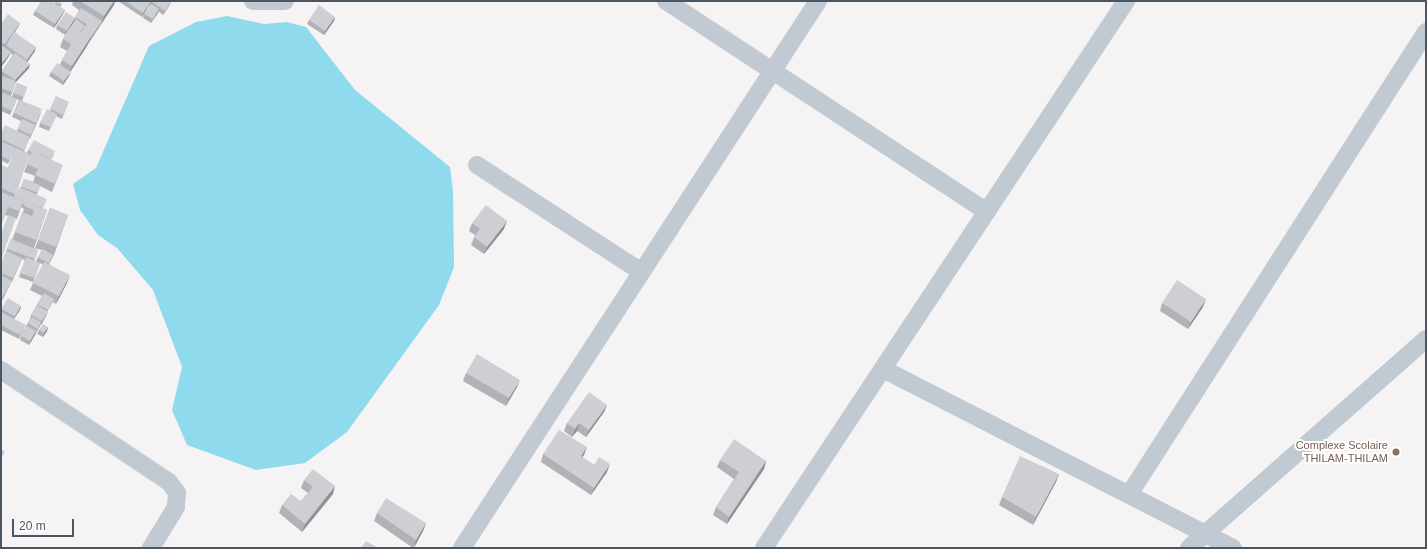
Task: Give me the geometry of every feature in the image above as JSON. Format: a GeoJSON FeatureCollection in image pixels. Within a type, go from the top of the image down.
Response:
{"type":"FeatureCollection","features":[{"type":"Feature","properties":{"kind":"street"},"geometry":{"type":"LineString","coordinates":[[253,1],[285,1]]}},
{"type":"Feature","properties":{"kind":"street"},"geometry":{"type":"LineString","coordinates":[[666,1],[987,212]]}},
{"type":"Feature","properties":{"kind":"street"},"geometry":{"type":"LineString","coordinates":[[462,548],[640,271],[818,1]]}},
{"type":"Feature","properties":{"kind":"street"},"geometry":{"type":"LineString","coordinates":[[764,548],[1126,1]]}},
{"type":"Feature","properties":{"kind":"street"},"geometry":{"type":"LineString","coordinates":[[1130,493],[1426,32]]}},
{"type":"Feature","properties":{"kind":"street"},"geometry":{"type":"LineString","coordinates":[[477,165],[640,271]]}},
{"type":"Feature","properties":{"kind":"street"},"geometry":{"type":"LineString","coordinates":[[1189,548],[1208,533],[1426,339]]}},
{"type":"Feature","properties":{"kind":"street"},"geometry":{"type":"LineString","coordinates":[[1,370],[169,482],[177,493],[176,507],[151,548]]}},
{"type":"Feature","properties":{"kind":"street"},"geometry":{"type":"LineString","coordinates":[[883,370],[1130,493],[1208,533],[1233,548]]}},
{"type":"Feature","properties":{"kind":"water"},"geometry":{"type":"Polygon","coordinates":[[[227,16],[264,24],[287,22],[306,27],[355,90],[450,167],[453,191],[454,267],[439,305],[347,432],[305,463],[256,470],[187,445],[172,410],[182,367],[153,290],[117,248],[98,235],[80,210],[73,184],[96,168],[149,46],[196,22],[227,16]]]}},
{"type":"Feature","properties":{"kind":"building"},"geometry":{"type":"Polygon","coordinates":[[[41,1],[51,1],[65,10],[55,24],[35,11],[41,1]]]}},
{"type":"Feature","properties":{"kind":"building"},"geometry":{"type":"Polygon","coordinates":[[[62,1],[60,5],[55,2],[62,1]]]}},
{"type":"Feature","properties":{"kind":"building"},"geometry":{"type":"Polygon","coordinates":[[[80,1],[114,1],[104,16],[80,1]]]}},
{"type":"Feature","properties":{"kind":"building"},"geometry":{"type":"Polygon","coordinates":[[[125,1],[151,1],[143,13],[125,1]]]}},
{"type":"Feature","properties":{"kind":"building"},"geometry":{"type":"Polygon","coordinates":[[[151,1],[169,1],[171,2],[165,11],[151,1]]]}},
{"type":"Feature","properties":{"kind":"building"},"geometry":{"type":"Polygon","coordinates":[[[151,4],[159,9],[153,19],[144,14],[151,4]]]}},
{"type":"Feature","properties":{"kind":"building"},"geometry":{"type":"Polygon","coordinates":[[[319,5],[335,17],[325,31],[309,20],[319,5]]]}},
{"type":"Feature","properties":{"kind":"building"},"geometry":{"type":"Polygon","coordinates":[[[81,8],[102,21],[89,40],[90,38],[81,33],[87,24],[75,17],[81,8]]]}},
{"type":"Feature","properties":{"kind":"building"},"geometry":{"type":"Polygon","coordinates":[[[66,12],[75,18],[67,31],[57,25],[66,12]]]}},
{"type":"Feature","properties":{"kind":"building"},"geometry":{"type":"Polygon","coordinates":[[[8,14],[20,23],[5,44],[1,42],[1,24],[8,14]]]}},
{"type":"Feature","properties":{"kind":"building"},"geometry":{"type":"Polygon","coordinates":[[[76,19],[85,26],[80,32],[71,26],[76,19]]]}},
{"type":"Feature","properties":{"kind":"building"},"geometry":{"type":"Polygon","coordinates":[[[71,26],[90,38],[72,66],[62,60],[71,44],[63,39],[71,26]]]}},
{"type":"Feature","properties":{"kind":"building"},"geometry":{"type":"Polygon","coordinates":[[[14,32],[36,47],[27,60],[6,45],[14,32]]]}},
{"type":"Feature","properties":{"kind":"building"},"geometry":{"type":"Polygon","coordinates":[[[1,45],[11,52],[3,62],[1,60],[1,45]]]}},
{"type":"Feature","properties":{"kind":"building"},"geometry":{"type":"Polygon","coordinates":[[[15,53],[30,64],[15,80],[2,71],[15,53]]]}},
{"type":"Feature","properties":{"kind":"building"},"geometry":{"type":"Polygon","coordinates":[[[57,63],[71,72],[64,81],[51,72],[57,63]]]}},
{"type":"Feature","properties":{"kind":"building"},"geometry":{"type":"Polygon","coordinates":[[[1,76],[16,81],[12,92],[1,88],[1,76]]]}},
{"type":"Feature","properties":{"kind":"building"},"geometry":{"type":"Polygon","coordinates":[[[17,83],[27,87],[24,97],[13,93],[17,83]]]}},
{"type":"Feature","properties":{"kind":"building"},"geometry":{"type":"Polygon","coordinates":[[[1,92],[17,99],[12,111],[1,106],[1,92]]]}},
{"type":"Feature","properties":{"kind":"building"},"geometry":{"type":"Polygon","coordinates":[[[56,96],[69,102],[63,115],[50,109],[56,96]]]}},
{"type":"Feature","properties":{"kind":"building"},"geometry":{"type":"Polygon","coordinates":[[[20,100],[42,109],[36,123],[14,113],[20,100]]]}},
{"type":"Feature","properties":{"kind":"building"},"geometry":{"type":"Polygon","coordinates":[[[47,109],[57,114],[51,127],[40,123],[47,109]]]}},
{"type":"Feature","properties":{"kind":"building"},"geometry":{"type":"Polygon","coordinates":[[[22,119],[35,125],[31,135],[18,129],[22,119]]]}},
{"type":"Feature","properties":{"kind":"building"},"geometry":{"type":"Polygon","coordinates":[[[5,125],[30,137],[24,150],[1,139],[1,133],[5,125]]]}},
{"type":"Feature","properties":{"kind":"building"},"geometry":{"type":"Polygon","coordinates":[[[34,140],[55,151],[51,159],[28,150],[34,140]]]}},
{"type":"Feature","properties":{"kind":"building"},"geometry":{"type":"Polygon","coordinates":[[[1,141],[16,148],[10,160],[1,156],[1,141]]]}},
{"type":"Feature","properties":{"kind":"building"},"geometry":{"type":"Polygon","coordinates":[[[16,148],[30,154],[22,174],[8,168],[16,148]]]}},
{"type":"Feature","properties":{"kind":"building"},"geometry":{"type":"Polygon","coordinates":[[[32,151],[63,165],[55,184],[35,175],[38,169],[27,164],[32,151]]]}},
{"type":"Feature","properties":{"kind":"building"},"geometry":{"type":"Polygon","coordinates":[[[1,165],[23,174],[15,194],[1,188],[1,165]]]}},
{"type":"Feature","properties":{"kind":"building"},"geometry":{"type":"Polygon","coordinates":[[[24,179],[40,185],[38,193],[22,187],[24,179]]]}},
{"type":"Feature","properties":{"kind":"building"},"geometry":{"type":"Polygon","coordinates":[[[19,187],[47,199],[43,208],[26,202],[25,205],[22,203],[23,201],[14,197],[19,187]]]}},
{"type":"Feature","properties":{"kind":"building"},"geometry":{"type":"Polygon","coordinates":[[[1,192],[23,201],[19,211],[8,207],[1,226],[1,192]]]}},
{"type":"Feature","properties":{"kind":"building"},"geometry":{"type":"Polygon","coordinates":[[[26,202],[47,210],[36,240],[15,232],[22,212],[32,216],[34,210],[24,206],[26,202]]]}},
{"type":"Feature","properties":{"kind":"building"},"geometry":{"type":"Polygon","coordinates":[[[486,205],[507,221],[487,247],[474,237],[480,229],[472,223],[486,205]]]}},
{"type":"Feature","properties":{"kind":"building"},"geometry":{"type":"Polygon","coordinates":[[[50,208],[68,215],[56,247],[38,240],[50,208]]]}},
{"type":"Feature","properties":{"kind":"building"},"geometry":{"type":"Polygon","coordinates":[[[8,215],[16,218],[6,246],[1,244],[1,234],[8,215]]]}},
{"type":"Feature","properties":{"kind":"building"},"geometry":{"type":"Polygon","coordinates":[[[11,239],[38,250],[35,259],[7,249],[11,239]]]}},
{"type":"Feature","properties":{"kind":"building"},"geometry":{"type":"Polygon","coordinates":[[[1,244],[6,246],[1,260],[1,244]]]}},
{"type":"Feature","properties":{"kind":"building"},"geometry":{"type":"Polygon","coordinates":[[[43,249],[53,255],[48,263],[38,257],[43,249]]]}},
{"type":"Feature","properties":{"kind":"building"},"geometry":{"type":"Polygon","coordinates":[[[6,251],[22,258],[13,278],[1,273],[1,264],[6,251]]]}},
{"type":"Feature","properties":{"kind":"building"},"geometry":{"type":"Polygon","coordinates":[[[26,257],[40,263],[35,278],[20,273],[26,257]]]}},
{"type":"Feature","properties":{"kind":"building"},"geometry":{"type":"Polygon","coordinates":[[[44,262],[70,275],[59,296],[33,283],[44,262]]]}},
{"type":"Feature","properties":{"kind":"building"},"geometry":{"type":"Polygon","coordinates":[[[1,275],[12,281],[1,300],[1,275]]]}},
{"type":"Feature","properties":{"kind":"building"},"geometry":{"type":"Polygon","coordinates":[[[1177,280],[1206,299],[1191,322],[1162,303],[1177,280]]]}},
{"type":"Feature","properties":{"kind":"building"},"geometry":{"type":"Polygon","coordinates":[[[44,293],[54,299],[48,310],[37,304],[44,293]]]}},
{"type":"Feature","properties":{"kind":"building"},"geometry":{"type":"Polygon","coordinates":[[[8,298],[21,306],[15,316],[1,309],[8,298]]]}},
{"type":"Feature","properties":{"kind":"building"},"geometry":{"type":"Polygon","coordinates":[[[37,305],[48,312],[42,321],[31,315],[37,305]]]}},
{"type":"Feature","properties":{"kind":"building"},"geometry":{"type":"Polygon","coordinates":[[[1,312],[26,325],[20,335],[1,325],[1,312]]]}},
{"type":"Feature","properties":{"kind":"building"},"geometry":{"type":"Polygon","coordinates":[[[32,317],[41,322],[37,329],[28,323],[32,317]]]}},
{"type":"Feature","properties":{"kind":"building"},"geometry":{"type":"Polygon","coordinates":[[[43,324],[48,327],[44,333],[39,330],[43,324]]]}},
{"type":"Feature","properties":{"kind":"building"},"geometry":{"type":"Polygon","coordinates":[[[27,326],[36,331],[30,341],[21,336],[27,326]]]}},
{"type":"Feature","properties":{"kind":"building"},"geometry":{"type":"Polygon","coordinates":[[[477,354],[520,380],[509,398],[466,373],[477,354]]]}},
{"type":"Feature","properties":{"kind":"building"},"geometry":{"type":"Polygon","coordinates":[[[589,392],[607,405],[589,430],[579,423],[575,429],[567,423],[589,392]]]}},
{"type":"Feature","properties":{"kind":"building"},"geometry":{"type":"Polygon","coordinates":[[[559,430],[587,447],[581,456],[594,465],[599,457],[610,464],[594,488],[543,454],[559,430]]]}},
{"type":"Feature","properties":{"kind":"building"},"geometry":{"type":"Polygon","coordinates":[[[734,439],[766,461],[729,517],[716,507],[739,472],[720,460],[734,439]]]}},
{"type":"Feature","properties":{"kind":"building"},"geometry":{"type":"Polygon","coordinates":[[[1,449],[5,452],[1,459],[1,449]]]}},
{"type":"Feature","properties":{"kind":"building"},"geometry":{"type":"Polygon","coordinates":[[[1020,456],[1059,474],[1036,517],[1002,497],[1020,456]]]}},
{"type":"Feature","properties":{"kind":"building"},"geometry":{"type":"Polygon","coordinates":[[[313,469],[335,486],[305,524],[282,505],[291,494],[301,501],[313,487],[304,480],[313,469]]]}},
{"type":"Feature","properties":{"kind":"building"},"geometry":{"type":"Polygon","coordinates":[[[386,498],[426,523],[416,540],[377,513],[386,498]]]}},
{"type":"Feature","properties":{"kind":"building"},"geometry":{"type":"Polygon","coordinates":[[[366,541],[378,548],[361,548],[366,541]]]}},
{"type":"Feature","properties":{"kind":"place","name":"Complexe Scolaire THILAM-THILAM"},"geometry":{"type":"Point","coordinates":[1396,452]}}]}
